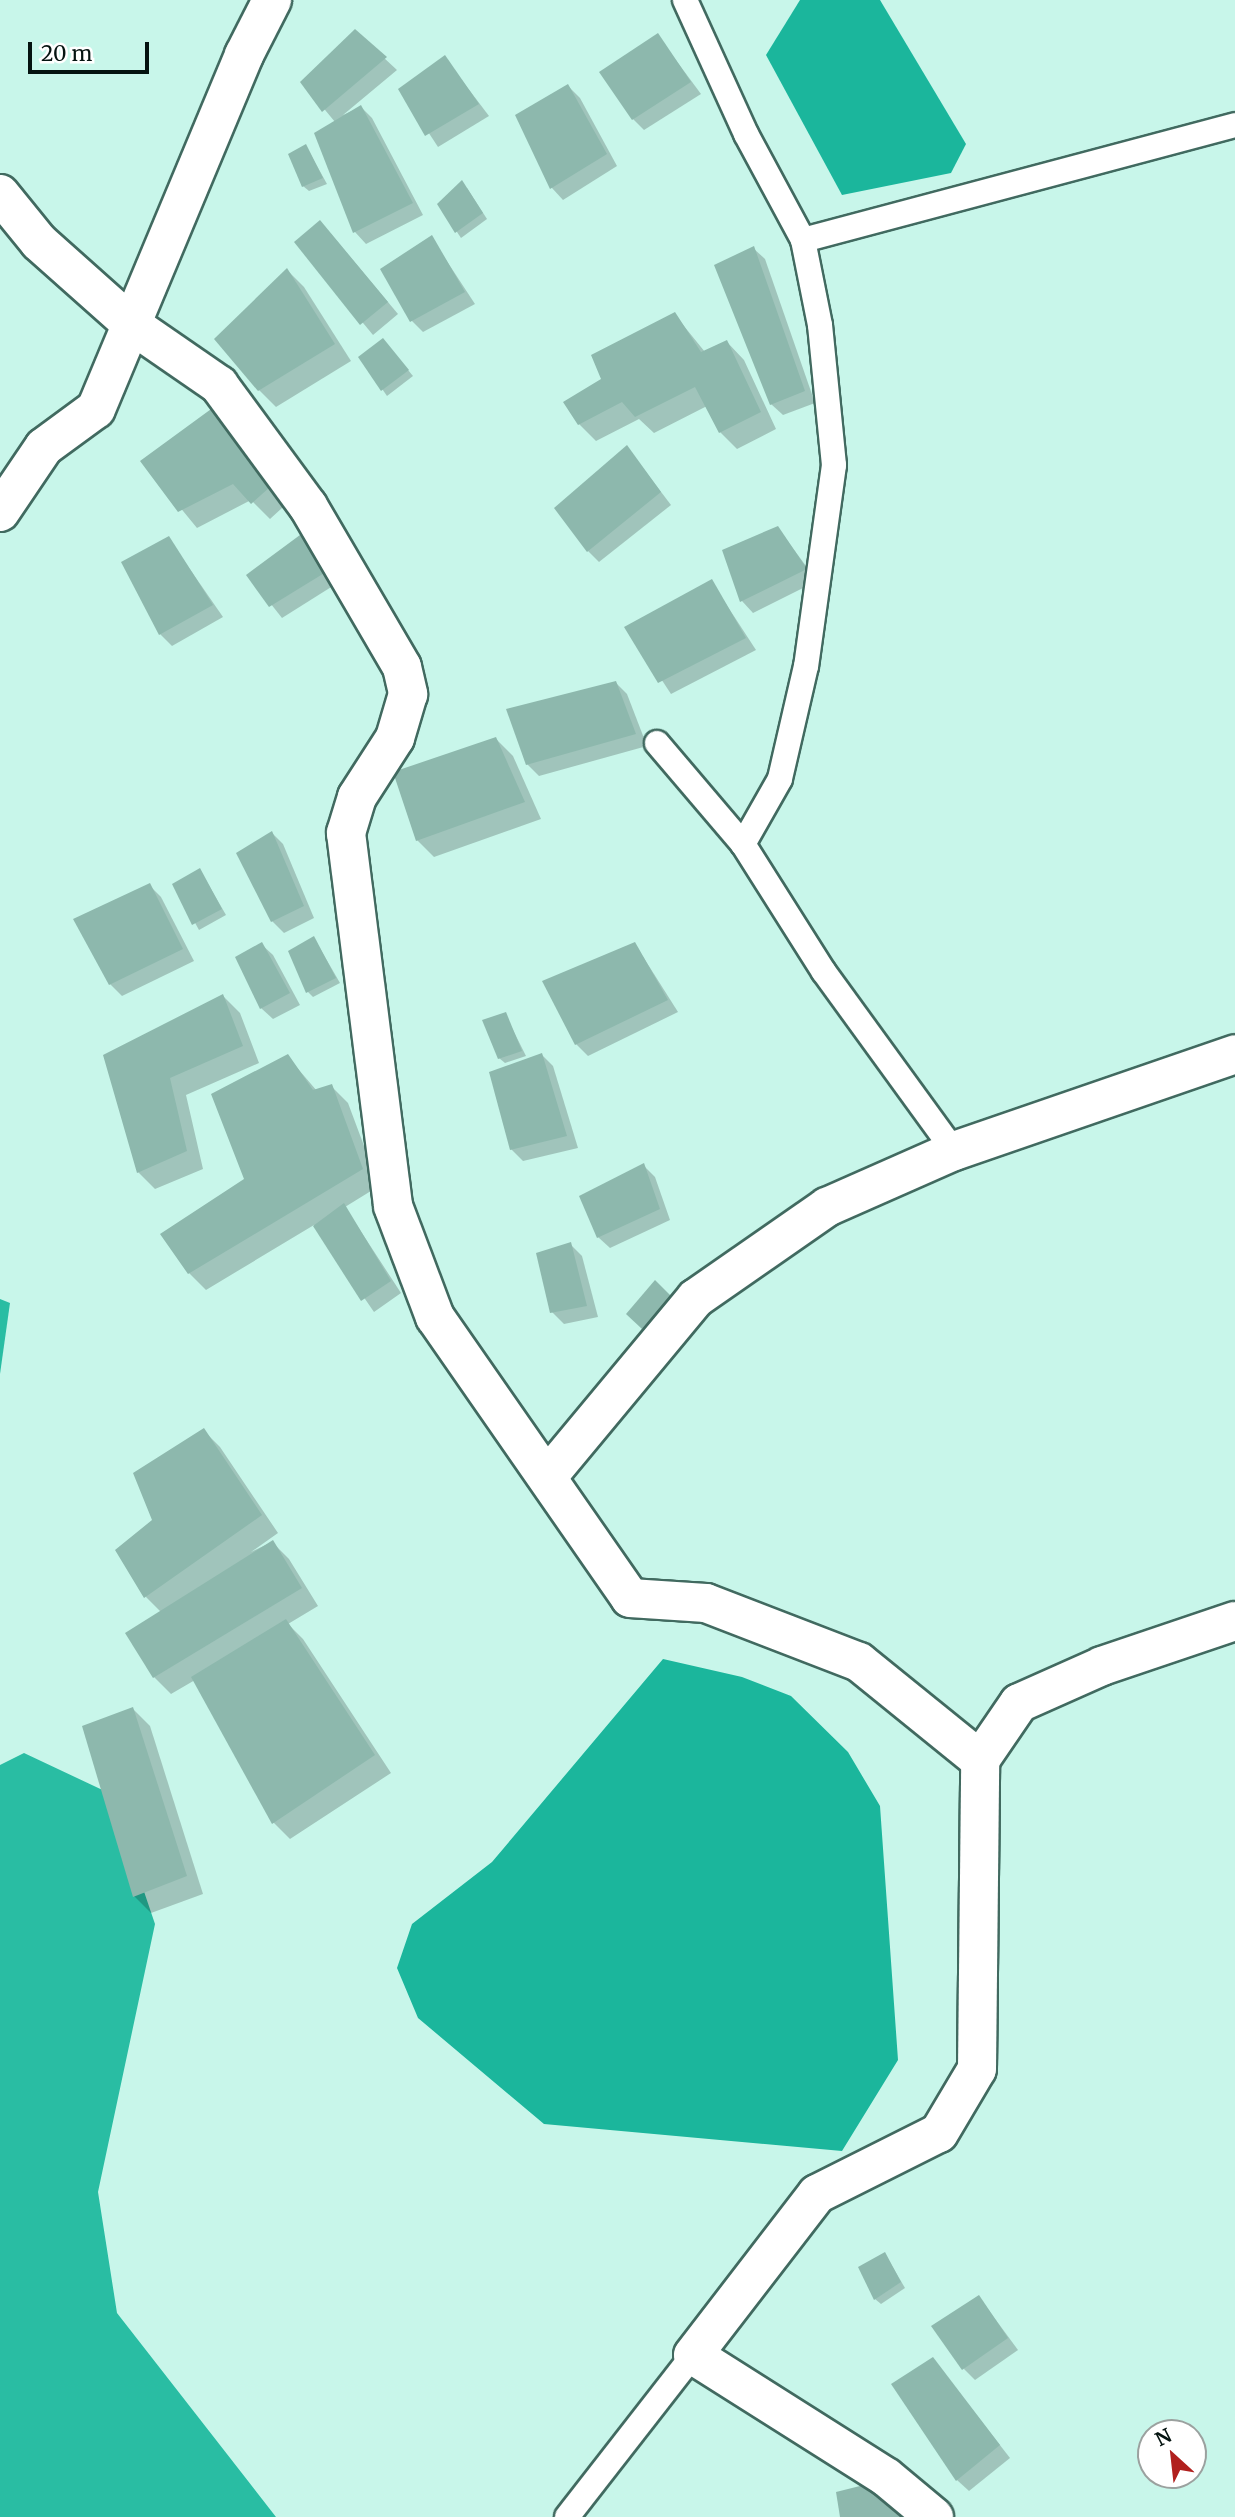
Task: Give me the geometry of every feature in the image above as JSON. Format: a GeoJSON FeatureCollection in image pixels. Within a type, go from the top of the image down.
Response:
{"type":"FeatureCollection","features":[{"type":"Feature","properties":{"kind":"street"},"geometry":{"type":"LineString","coordinates":[[0,512],[44,447],[96,409],[244,55],[272,0]]}},
{"type":"Feature","properties":{"kind":"street"},"geometry":{"type":"LineString","coordinates":[[0,194],[39,242],[132,325],[219,385],[307,506],[402,667],[408,694],[394,738],[357,797],[346,833],[393,1206],[435,1317],[631,1598],[706,1603],[859,1662],[980,1760]]}},
{"type":"Feature","properties":{"kind":"street"},"geometry":{"type":"LineString","coordinates":[[548,1476],[696,1298],[827,1207],[954,1151],[1235,1054]]}},
{"type":"Feature","properties":{"kind":"street"},"geometry":{"type":"LineString","coordinates":[[933,2517],[886,2477],[693,2355],[817,2194],[939,2133],[977,2069],[980,1760],[1019,1703],[1102,1667],[1235,1621]]}},
{"type":"Feature","properties":{"kind":"lane"},"geometry":{"type":"LineString","coordinates":[[685,0],[746,134],[803,240],[820,325],[834,465],[806,666],[780,779],[743,844]]}},
{"type":"Feature","properties":{"kind":"lane"},"geometry":{"type":"LineString","coordinates":[[803,240],[1235,125]]}},
{"type":"Feature","properties":{"kind":"lane"},"geometry":{"type":"LineString","coordinates":[[657,743],[743,844],[824,972],[954,1151]]}},
{"type":"Feature","properties":{"kind":"lane"},"geometry":{"type":"LineString","coordinates":[[566,2517],[693,2355]]}},
{"type":"Feature","properties":{"kind":"shaded area"},"geometry":{"type":"Polygon","coordinates":[[[800,0],[880,0],[966,144],[951,173],[842,195],[766,55],[800,0]]]}},
{"type":"Feature","properties":{"kind":"shaded area"},"geometry":{"type":"Polygon","coordinates":[[[0,1299],[10,1303],[0,1374],[0,1299]]]}},
{"type":"Feature","properties":{"kind":"shaded area"},"geometry":{"type":"Polygon","coordinates":[[[663,1659],[742,1677],[791,1696],[848,1752],[880,1806],[898,2060],[842,2151],[544,2124],[418,2018],[397,1968],[412,1924],[492,1862],[663,1659]]]}},
{"type":"Feature","properties":{"kind":"shaded area"},"geometry":{"type":"Polygon","coordinates":[[[24,1753],[111,1794],[155,1924],[98,2192],[117,2313],[276,2517],[0,2517],[0,1765],[24,1753]]]}},
{"type":"Feature","properties":{"kind":"building"},"geometry":{"type":"Polygon","coordinates":[[[355,29],[387,57],[322,112],[300,82],[355,29]]]}},
{"type":"Feature","properties":{"kind":"building"},"geometry":{"type":"Polygon","coordinates":[[[658,33],[691,82],[632,120],[599,72],[658,33]]]}},
{"type":"Feature","properties":{"kind":"building"},"geometry":{"type":"Polygon","coordinates":[[[445,55],[479,104],[425,136],[398,89],[445,55]]]}},
{"type":"Feature","properties":{"kind":"building"},"geometry":{"type":"Polygon","coordinates":[[[568,84],[607,154],[550,189],[515,115],[568,84]]]}},
{"type":"Feature","properties":{"kind":"building"},"geometry":{"type":"Polygon","coordinates":[[[361,105],[413,203],[353,233],[314,133],[361,105]]]}},
{"type":"Feature","properties":{"kind":"building"},"geometry":{"type":"Polygon","coordinates":[[[306,144],[323,178],[302,187],[288,154],[306,144]]]}},
{"type":"Feature","properties":{"kind":"building"},"geometry":{"type":"Polygon","coordinates":[[[462,180],[483,213],[455,233],[437,204],[462,180]]]}},
{"type":"Feature","properties":{"kind":"building"},"geometry":{"type":"Polygon","coordinates":[[[320,220],[388,302],[360,325],[294,242],[320,220]]]}},
{"type":"Feature","properties":{"kind":"building"},"geometry":{"type":"Polygon","coordinates":[[[432,235],[465,292],[410,322],[380,269],[432,235]]]}},
{"type":"Feature","properties":{"kind":"building"},"geometry":{"type":"Polygon","coordinates":[[[754,246],[805,391],[770,405],[714,265],[754,246]]]}},
{"type":"Feature","properties":{"kind":"building"},"geometry":{"type":"Polygon","coordinates":[[[287,268],[335,344],[258,391],[214,339],[287,268]]]}},
{"type":"Feature","properties":{"kind":"building"},"geometry":{"type":"Polygon","coordinates":[[[675,312],[701,352],[727,340],[761,412],[719,433],[695,387],[635,417],[622,402],[578,425],[563,402],[601,379],[591,355],[675,312]]]}},
{"type":"Feature","properties":{"kind":"building"},"geometry":{"type":"Polygon","coordinates":[[[383,338],[409,370],[381,391],[358,357],[383,338]]]}},
{"type":"Feature","properties":{"kind":"building"},"geometry":{"type":"Polygon","coordinates":[[[218,404],[279,479],[251,504],[233,484],[178,512],[140,461],[218,404]]]}},
{"type":"Feature","properties":{"kind":"building"},"geometry":{"type":"Polygon","coordinates":[[[627,445],[661,492],[587,552],[554,508],[627,445]]]}},
{"type":"Feature","properties":{"kind":"building"},"geometry":{"type":"Polygon","coordinates":[[[778,526],[807,569],[740,602],[722,550],[778,526]]]}},
{"type":"Feature","properties":{"kind":"building"},"geometry":{"type":"Polygon","coordinates":[[[300,535],[326,572],[269,607],[246,575],[300,535]]]}},
{"type":"Feature","properties":{"kind":"building"},"geometry":{"type":"Polygon","coordinates":[[[169,536],[213,605],[159,635],[121,562],[169,536]]]}},
{"type":"Feature","properties":{"kind":"building"},"geometry":{"type":"Polygon","coordinates":[[[712,579],[746,638],[658,683],[624,627],[712,579]]]}},
{"type":"Feature","properties":{"kind":"building"},"geometry":{"type":"Polygon","coordinates":[[[616,681],[636,734],[526,765],[506,709],[616,681]]]}},
{"type":"Feature","properties":{"kind":"building"},"geometry":{"type":"Polygon","coordinates":[[[496,737],[525,802],[416,841],[393,772],[496,737]]]}},
{"type":"Feature","properties":{"kind":"building"},"geometry":{"type":"Polygon","coordinates":[[[272,831],[304,906],[271,922],[236,853],[272,831]]]}},
{"type":"Feature","properties":{"kind":"building"},"geometry":{"type":"Polygon","coordinates":[[[200,868],[222,909],[192,925],[172,884],[200,868]]]}},
{"type":"Feature","properties":{"kind":"building"},"geometry":{"type":"Polygon","coordinates":[[[150,883],[183,949],[109,985],[73,919],[150,883]]]}},
{"type":"Feature","properties":{"kind":"building"},"geometry":{"type":"Polygon","coordinates":[[[314,936],[336,978],[306,993],[288,951],[314,936]]]}},
{"type":"Feature","properties":{"kind":"building"},"geometry":{"type":"Polygon","coordinates":[[[262,942],[290,993],[260,1009],[235,957],[262,942]]]}},
{"type":"Feature","properties":{"kind":"building"},"geometry":{"type":"Polygon","coordinates":[[[635,942],[668,1000],[575,1045],[542,981],[635,942]]]}},
{"type":"Feature","properties":{"kind":"building"},"geometry":{"type":"Polygon","coordinates":[[[223,994],[243,1046],[170,1078],[187,1151],[137,1173],[103,1055],[223,994]]]}},
{"type":"Feature","properties":{"kind":"building"},"geometry":{"type":"Polygon","coordinates":[[[506,1012],[522,1051],[498,1059],[482,1020],[506,1012]]]}},
{"type":"Feature","properties":{"kind":"building"},"geometry":{"type":"Polygon","coordinates":[[[542,1053],[567,1136],[510,1150],[489,1072],[542,1053]]]}},
{"type":"Feature","properties":{"kind":"building"},"geometry":{"type":"Polygon","coordinates":[[[288,1054],[313,1090],[332,1084],[363,1169],[188,1274],[160,1234],[244,1179],[211,1094],[288,1054]]]}},
{"type":"Feature","properties":{"kind":"building"},"geometry":{"type":"Polygon","coordinates":[[[644,1163],[660,1209],[597,1238],[579,1196],[644,1163]]]}},
{"type":"Feature","properties":{"kind":"building"},"geometry":{"type":"Polygon","coordinates":[[[344,1203],[391,1281],[361,1301],[313,1226],[344,1203]]]}},
{"type":"Feature","properties":{"kind":"building"},"geometry":{"type":"Polygon","coordinates":[[[571,1242],[587,1306],[550,1313],[536,1253],[571,1242]]]}},
{"type":"Feature","properties":{"kind":"building"},"geometry":{"type":"Polygon","coordinates":[[[655,1280],[673,1298],[642,1329],[626,1314],[655,1280]]]}},
{"type":"Feature","properties":{"kind":"building"},"geometry":{"type":"Polygon","coordinates":[[[204,1428],[262,1515],[144,1598],[115,1550],[152,1520],[133,1473],[204,1428]]]}},
{"type":"Feature","properties":{"kind":"building"},"geometry":{"type":"Polygon","coordinates":[[[273,1540],[302,1588],[153,1678],[125,1633],[273,1540]]]}},
{"type":"Feature","properties":{"kind":"building"},"geometry":{"type":"Polygon","coordinates":[[[286,1619],[375,1755],[272,1824],[191,1677],[286,1619]]]}},
{"type":"Feature","properties":{"kind":"building"},"geometry":{"type":"Polygon","coordinates":[[[133,1707],[187,1876],[133,1897],[82,1726],[133,1707]]]}},
{"type":"Feature","properties":{"kind":"building"},"geometry":{"type":"Polygon","coordinates":[[[885,2252],[901,2282],[874,2300],[858,2267],[885,2252]]]}},
{"type":"Feature","properties":{"kind":"building"},"geometry":{"type":"Polygon","coordinates":[[[979,2295],[1008,2338],[962,2370],[931,2326],[979,2295]]]}},
{"type":"Feature","properties":{"kind":"building"},"geometry":{"type":"Polygon","coordinates":[[[933,2357],[1000,2445],[956,2481],[891,2384],[933,2357]]]}},
{"type":"Feature","properties":{"kind":"building"},"geometry":{"type":"Polygon","coordinates":[[[872,2483],[904,2517],[840,2517],[836,2492],[872,2483]]]}}]}
